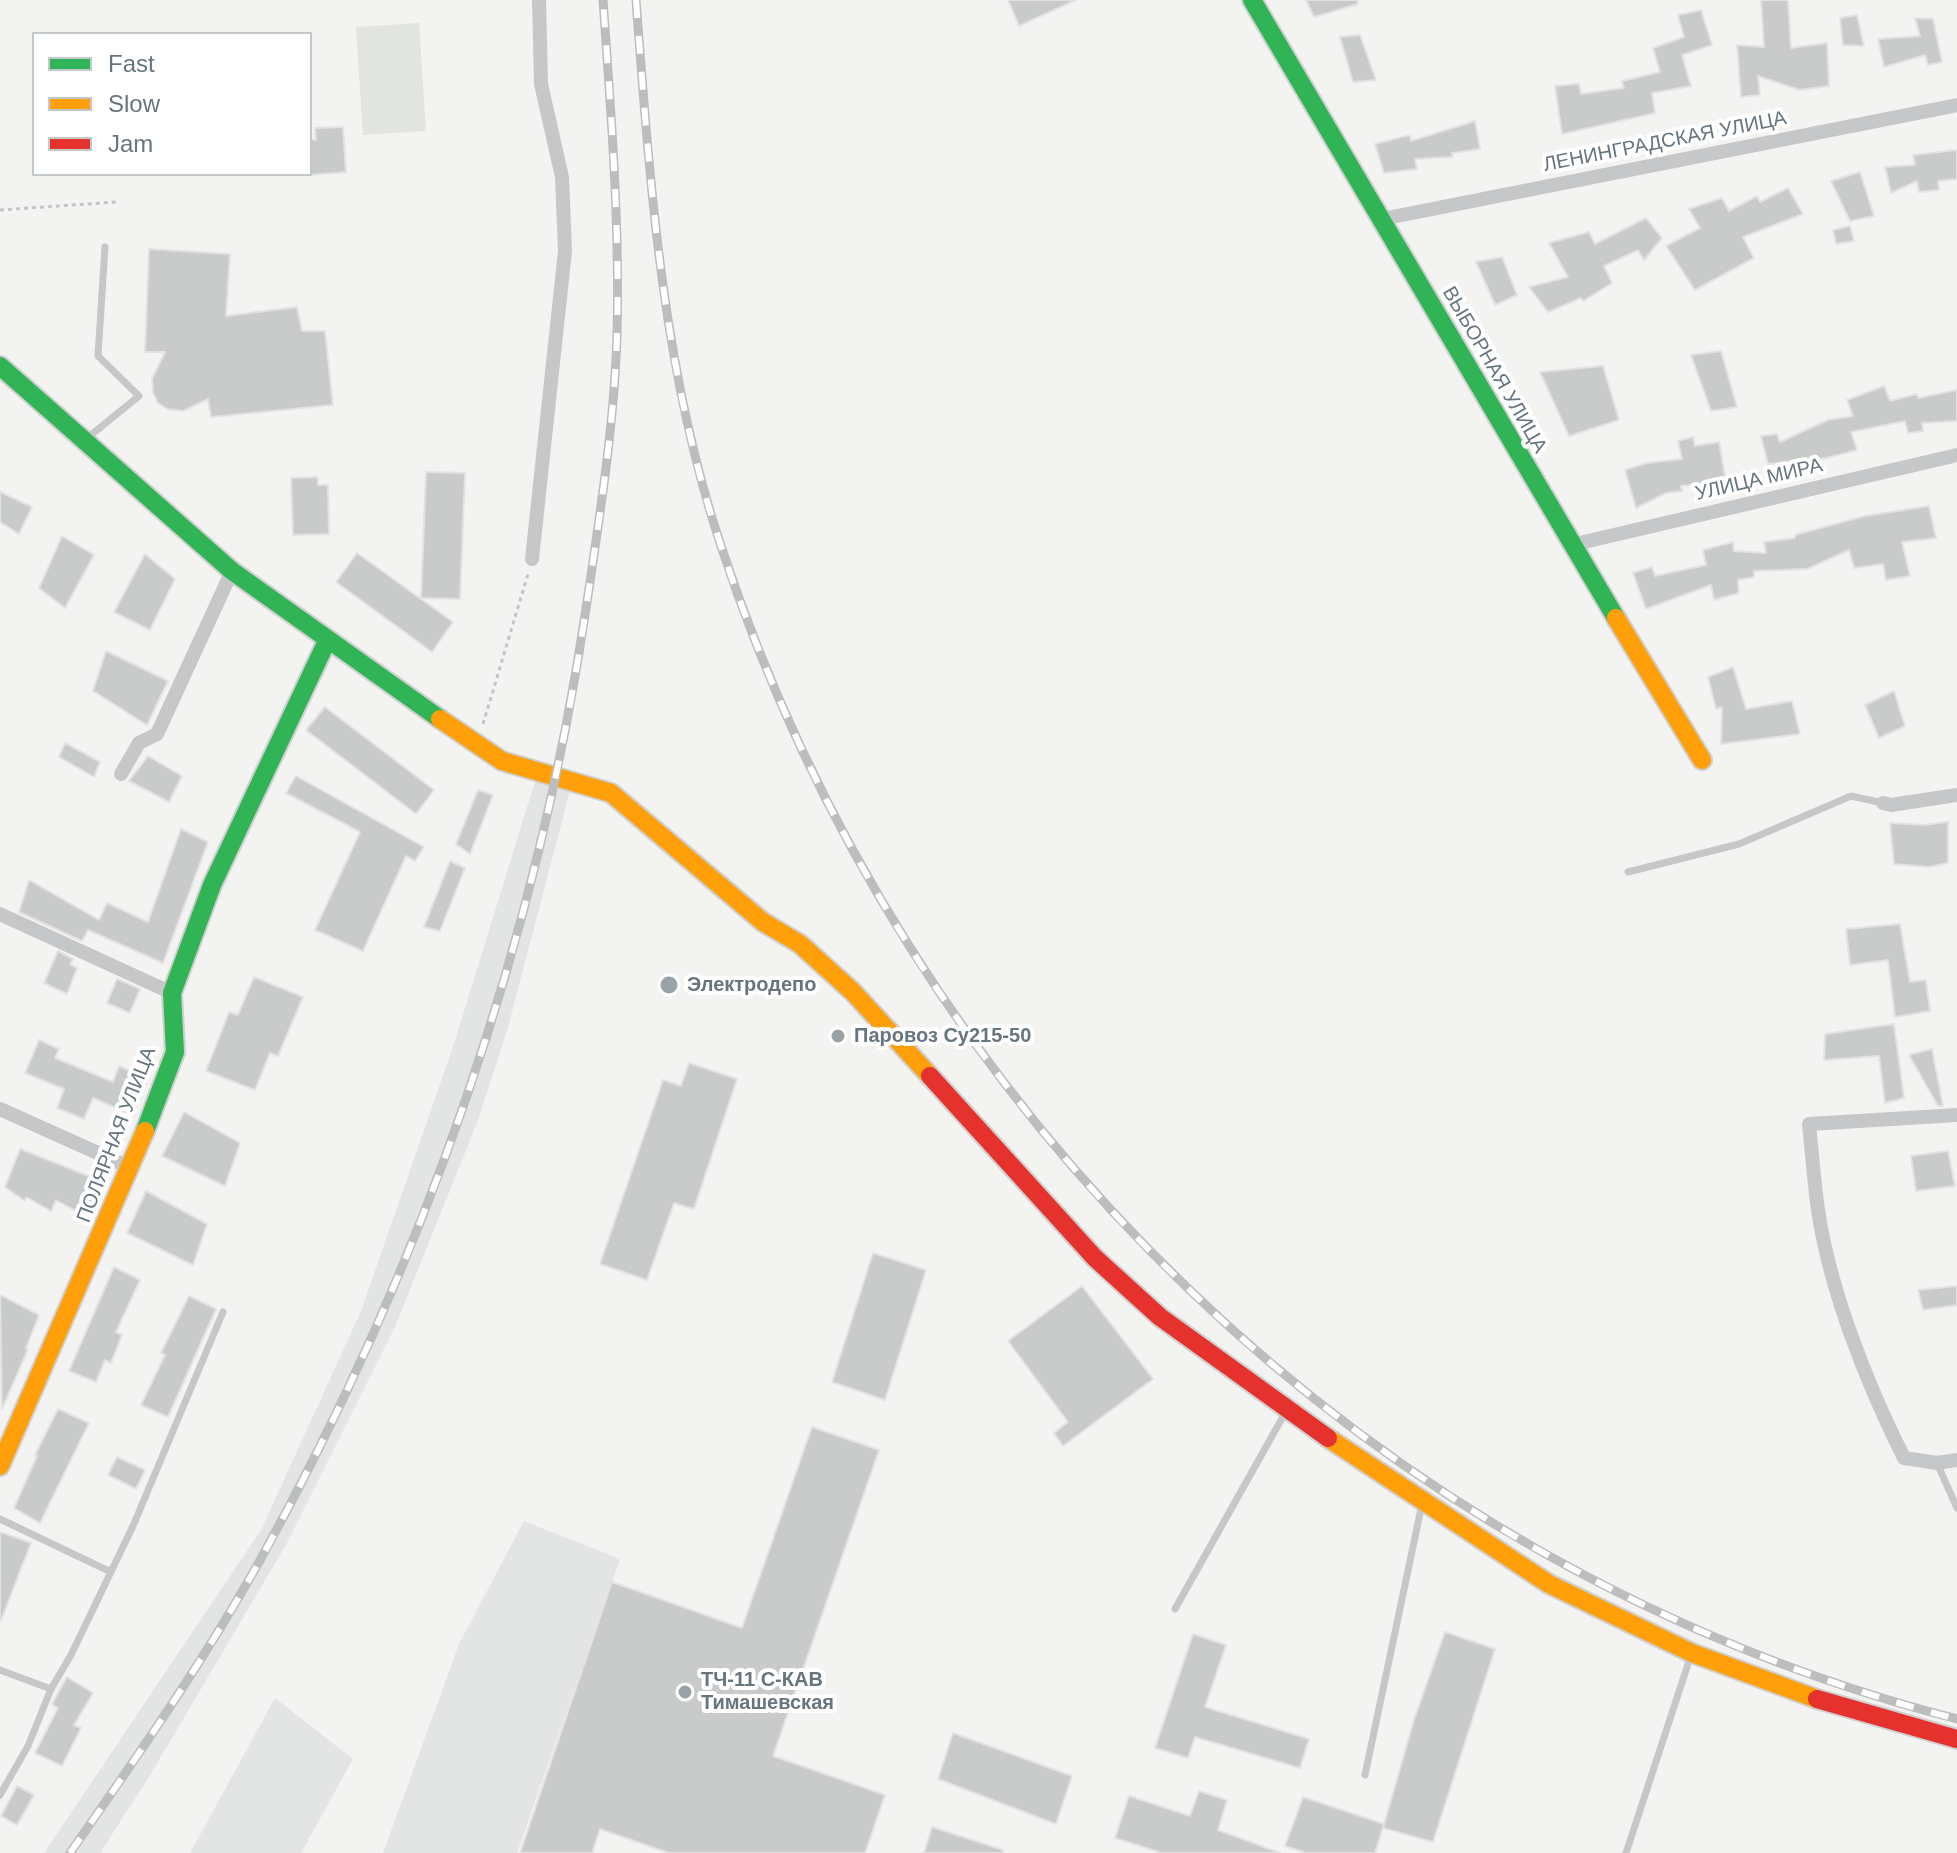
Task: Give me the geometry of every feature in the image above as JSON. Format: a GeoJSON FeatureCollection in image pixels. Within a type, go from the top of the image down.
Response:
{"type":"FeatureCollection","features":[{"type":"Feature","properties":{"kind":"street"},"geometry":{"type":"LineString","coordinates":[[532,559],[565,251],[562,177],[541,84],[539,0]]}},
{"type":"Feature","properties":{"kind":"street","name":"ВЫБОРНАЯ УЛИЦА"},"geometry":{"type":"LineString","coordinates":[[1252,0],[1571,545],[1702,760]]}},
{"type":"Feature","properties":{"kind":"street","name":"ЛЕНИНГРАДСКАЯ УЛИЦА"},"geometry":{"type":"LineString","coordinates":[[1382,219],[1957,105]]}},
{"type":"Feature","properties":{"kind":"street"},"geometry":{"type":"LineString","coordinates":[[0,366],[232,571],[327,641],[502,761],[611,793],[763,922],[800,944],[853,992],[1095,1258],[1160,1317],[1286,1411],[1423,1498],[1549,1584],[1692,1653],[1825,1702],[1957,1739]]}},
{"type":"Feature","properties":{"kind":"street","name":"УЛИЦА МИРА"},"geometry":{"type":"LineString","coordinates":[[1571,545],[1957,455]]}},
{"type":"Feature","properties":{"kind":"street"},"geometry":{"type":"LineString","coordinates":[[121,774],[139,743],[157,734],[232,571]]}},
{"type":"Feature","properties":{"kind":"street","name":"ПОЛЯРНАЯ УЛИЦА"},"geometry":{"type":"LineString","coordinates":[[0,1466],[131,1168],[175,1052],[172,993],[212,885],[327,641]]}},
{"type":"Feature","properties":{"kind":"street"},"geometry":{"type":"LineString","coordinates":[[1883,803],[1891,805],[1957,795]]}},
{"type":"Feature","properties":{"kind":"street"},"geometry":{"type":"LineString","coordinates":[[0,914],[172,993]]}},
{"type":"Feature","properties":{"kind":"street"},"geometry":{"type":"LineString","coordinates":[[0,1109],[131,1168]]}},
{"type":"Feature","properties":{"kind":"street"},"geometry":{"type":"LineString","coordinates":[[1957,1115],[1809,1124],[1818,1212],[1845,1312],[1904,1458],[1937,1463],[1957,1460]]}},
{"type":"Feature","properties":{"kind":"lane"},"geometry":{"type":"LineString","coordinates":[[84,440],[139,396],[98,356],[105,247]]}},
{"type":"Feature","properties":{"kind":"lane"},"geometry":{"type":"LineString","coordinates":[[1628,872],[1739,844],[1851,796],[1883,803]]}},
{"type":"Feature","properties":{"kind":"lane"},"geometry":{"type":"LineString","coordinates":[[0,1795],[28,1746],[51,1689],[111,1572],[223,1312]]}},
{"type":"Feature","properties":{"kind":"lane"},"geometry":{"type":"LineString","coordinates":[[1175,1609],[1286,1411]]}},
{"type":"Feature","properties":{"kind":"lane"},"geometry":{"type":"LineString","coordinates":[[1937,1463],[1957,1508]]}},
{"type":"Feature","properties":{"kind":"lane"},"geometry":{"type":"LineString","coordinates":[[1365,1775],[1423,1498]]}},
{"type":"Feature","properties":{"kind":"lane"},"geometry":{"type":"LineString","coordinates":[[0,1519],[111,1572]]}},
{"type":"Feature","properties":{"kind":"lane"},"geometry":{"type":"LineString","coordinates":[[1626,1853],[1692,1653]]}},
{"type":"Feature","properties":{"kind":"lane"},"geometry":{"type":"LineString","coordinates":[[0,1670],[51,1689]]}},
{"type":"Feature","properties":{"kind":"path"},"geometry":{"type":"LineString","coordinates":[[0,210],[116,202]]}},
{"type":"Feature","properties":{"kind":"path"},"geometry":{"type":"LineString","coordinates":[[478,743],[532,559]]}},
{"type":"Feature","properties":{"kind":"shaded area"},"geometry":{"type":"Polygon","coordinates":[[[419,23],[426,131],[363,135],[356,27],[419,23]]]}},
{"type":"Feature","properties":{"kind":"shaded area"},"geometry":{"type":"Polygon","coordinates":[[[536,778],[571,787],[507,1031],[477,1123],[395,1327],[287,1543],[149,1777],[100,1853],[44,1853],[261,1530],[361,1311],[453,1047],[536,778]]]}},
{"type":"Feature","properties":{"kind":"shaded area"},"geometry":{"type":"Polygon","coordinates":[[[524,1521],[620,1559],[517,1853],[383,1853],[459,1644],[524,1521]]]}},
{"type":"Feature","properties":{"kind":"shaded area"},"geometry":{"type":"Polygon","coordinates":[[[275,1698],[353,1759],[301,1853],[190,1853],[275,1698]]]}},
{"type":"Feature","properties":{"kind":"building"},"geometry":{"type":"Polygon","coordinates":[[[1008,0],[1076,0],[1019,26],[1008,0]]]}},
{"type":"Feature","properties":{"kind":"building"},"geometry":{"type":"Polygon","coordinates":[[[1306,0],[1357,0],[1358,4],[1314,17],[1306,0]]]}},
{"type":"Feature","properties":{"kind":"building"},"geometry":{"type":"Polygon","coordinates":[[[1761,0],[1788,0],[1791,48],[1827,43],[1829,86],[1800,90],[1758,76],[1760,95],[1741,97],[1737,45],[1764,47],[1761,0]]]}},
{"type":"Feature","properties":{"kind":"building"},"geometry":{"type":"Polygon","coordinates":[[[1701,10],[1712,45],[1682,55],[1691,86],[1652,93],[1655,113],[1562,134],[1555,86],[1579,84],[1581,94],[1624,88],[1622,81],[1660,72],[1653,48],[1684,37],[1678,15],[1701,10]]]}},
{"type":"Feature","properties":{"kind":"building"},"geometry":{"type":"Polygon","coordinates":[[[1857,15],[1864,46],[1843,45],[1840,18],[1857,15]]]}},
{"type":"Feature","properties":{"kind":"building"},"geometry":{"type":"Polygon","coordinates":[[[1915,18],[1933,19],[1942,62],[1928,65],[1925,55],[1884,67],[1878,39],[1920,36],[1915,18]]]}},
{"type":"Feature","properties":{"kind":"building"},"geometry":{"type":"Polygon","coordinates":[[[1360,35],[1376,80],[1353,82],[1340,37],[1360,35]]]}},
{"type":"Feature","properties":{"kind":"building"},"geometry":{"type":"Polygon","coordinates":[[[1475,121],[1480,149],[1452,153],[1453,157],[1415,159],[1417,169],[1384,173],[1375,144],[1410,135],[1411,141],[1475,121]]]}},
{"type":"Feature","properties":{"kind":"building"},"geometry":{"type":"Polygon","coordinates":[[[343,127],[346,172],[312,175],[315,128],[343,127]]]}},
{"type":"Feature","properties":{"kind":"building"},"geometry":{"type":"Polygon","coordinates":[[[1957,150],[1957,179],[1938,181],[1939,190],[1919,192],[1917,181],[1891,193],[1885,167],[1915,165],[1913,155],[1957,150]]]}},
{"type":"Feature","properties":{"kind":"building"},"geometry":{"type":"Polygon","coordinates":[[[1860,172],[1874,216],[1850,221],[1831,181],[1860,172]]]}},
{"type":"Feature","properties":{"kind":"building"},"geometry":{"type":"Polygon","coordinates":[[[1788,188],[1803,214],[1743,237],[1754,258],[1695,290],[1666,246],[1700,228],[1689,209],[1722,198],[1729,211],[1757,196],[1760,202],[1788,188]]]}},
{"type":"Feature","properties":{"kind":"building"},"geometry":{"type":"Polygon","coordinates":[[[1646,218],[1662,238],[1644,260],[1638,250],[1604,266],[1612,283],[1583,301],[1581,298],[1548,312],[1529,287],[1568,277],[1549,243],[1589,232],[1595,244],[1646,218]]]}},
{"type":"Feature","properties":{"kind":"building"},"geometry":{"type":"Polygon","coordinates":[[[1850,226],[1854,241],[1836,244],[1833,230],[1850,226]]]}},
{"type":"Feature","properties":{"kind":"building"},"geometry":{"type":"Polygon","coordinates":[[[149,249],[230,254],[226,316],[297,307],[302,331],[325,331],[333,405],[211,417],[208,399],[183,411],[167,409],[158,403],[153,393],[152,379],[165,352],[145,352],[149,249]]]}},
{"type":"Feature","properties":{"kind":"building"},"geometry":{"type":"Polygon","coordinates":[[[1502,257],[1517,295],[1495,305],[1476,262],[1502,257]]]}},
{"type":"Feature","properties":{"kind":"building"},"geometry":{"type":"Polygon","coordinates":[[[1721,351],[1737,407],[1711,411],[1691,355],[1721,351]]]}},
{"type":"Feature","properties":{"kind":"building"},"geometry":{"type":"Polygon","coordinates":[[[1603,366],[1619,420],[1569,436],[1540,372],[1603,366]]]}},
{"type":"Feature","properties":{"kind":"building"},"geometry":{"type":"Polygon","coordinates":[[[1884,386],[1890,401],[1917,394],[1918,398],[1957,390],[1957,421],[1922,423],[1923,431],[1908,433],[1905,421],[1851,432],[1857,450],[1826,458],[1768,464],[1761,436],[1777,434],[1780,442],[1828,420],[1853,416],[1847,400],[1884,386]]]}},
{"type":"Feature","properties":{"kind":"building"},"geometry":{"type":"Polygon","coordinates":[[[1693,437],[1695,446],[1719,442],[1726,482],[1681,486],[1682,491],[1666,493],[1636,508],[1625,470],[1647,463],[1682,459],[1678,441],[1693,437]]]}},
{"type":"Feature","properties":{"kind":"building"},"geometry":{"type":"Polygon","coordinates":[[[426,472],[465,473],[460,599],[421,598],[426,472]]]}},
{"type":"Feature","properties":{"kind":"building"},"geometry":{"type":"Polygon","coordinates":[[[318,477],[318,485],[328,485],[329,534],[293,535],[291,478],[318,477]]]}},
{"type":"Feature","properties":{"kind":"building"},"geometry":{"type":"Polygon","coordinates":[[[0,492],[32,507],[19,534],[0,522],[0,492]]]}},
{"type":"Feature","properties":{"kind":"building"},"geometry":{"type":"Polygon","coordinates":[[[1929,506],[1936,538],[1902,542],[1910,576],[1886,580],[1883,564],[1854,568],[1849,550],[1807,569],[1754,571],[1754,577],[1738,580],[1739,593],[1714,600],[1711,585],[1646,609],[1633,573],[1652,567],[1655,576],[1706,565],[1703,550],[1733,542],[1734,551],[1766,553],[1764,542],[1795,538],[1795,535],[1865,516],[1929,506]]]}},
{"type":"Feature","properties":{"kind":"building"},"geometry":{"type":"Polygon","coordinates":[[[62,536],[94,555],[65,608],[39,588],[62,536]]]}},
{"type":"Feature","properties":{"kind":"building"},"geometry":{"type":"Polygon","coordinates":[[[357,553],[453,622],[432,652],[336,582],[357,553]]]}},
{"type":"Feature","properties":{"kind":"building"},"geometry":{"type":"Polygon","coordinates":[[[145,554],[175,579],[150,630],[114,612],[145,554]]]}},
{"type":"Feature","properties":{"kind":"building"},"geometry":{"type":"Polygon","coordinates":[[[106,651],[168,681],[147,725],[93,691],[106,651]]]}},
{"type":"Feature","properties":{"kind":"building"},"geometry":{"type":"Polygon","coordinates":[[[1733,667],[1746,709],[1792,701],[1800,734],[1721,744],[1722,707],[1716,709],[1708,677],[1733,667]]]}},
{"type":"Feature","properties":{"kind":"building"},"geometry":{"type":"Polygon","coordinates":[[[1894,691],[1905,726],[1879,738],[1865,705],[1894,691]]]}},
{"type":"Feature","properties":{"kind":"building"},"geometry":{"type":"Polygon","coordinates":[[[325,707],[434,790],[416,814],[306,730],[325,707]]]}},
{"type":"Feature","properties":{"kind":"building"},"geometry":{"type":"Polygon","coordinates":[[[65,743],[100,762],[94,777],[59,757],[65,743]]]}},
{"type":"Feature","properties":{"kind":"building"},"geometry":{"type":"Polygon","coordinates":[[[148,756],[182,776],[169,802],[129,781],[148,756]]]}},
{"type":"Feature","properties":{"kind":"building"},"geometry":{"type":"Polygon","coordinates":[[[296,776],[424,847],[415,861],[406,856],[363,951],[315,930],[360,832],[286,793],[296,776]]]}},
{"type":"Feature","properties":{"kind":"building"},"geometry":{"type":"Polygon","coordinates":[[[478,790],[493,795],[470,854],[456,844],[478,790]]]}},
{"type":"Feature","properties":{"kind":"building"},"geometry":{"type":"Polygon","coordinates":[[[1948,822],[1948,863],[1929,867],[1894,864],[1890,823],[1923,825],[1948,822]]]}},
{"type":"Feature","properties":{"kind":"building"},"geometry":{"type":"Polygon","coordinates":[[[181,829],[208,842],[163,963],[88,930],[82,941],[19,912],[29,880],[99,920],[107,903],[148,922],[181,829]]]}},
{"type":"Feature","properties":{"kind":"building"},"geometry":{"type":"Polygon","coordinates":[[[450,861],[465,868],[440,931],[424,927],[450,861]]]}},
{"type":"Feature","properties":{"kind":"building"},"geometry":{"type":"Polygon","coordinates":[[[1900,924],[1910,982],[1926,980],[1930,1011],[1895,1017],[1888,960],[1850,965],[1846,929],[1900,924]]]}},
{"type":"Feature","properties":{"kind":"building"},"geometry":{"type":"Polygon","coordinates":[[[58,951],[73,959],[70,964],[77,968],[67,994],[44,983],[58,951]]]}},
{"type":"Feature","properties":{"kind":"building"},"geometry":{"type":"Polygon","coordinates":[[[254,977],[303,997],[278,1056],[270,1053],[255,1090],[206,1071],[229,1012],[238,1015],[254,977]]]}},
{"type":"Feature","properties":{"kind":"building"},"geometry":{"type":"Polygon","coordinates":[[[117,979],[140,989],[130,1013],[107,1003],[117,979]]]}},
{"type":"Feature","properties":{"kind":"building"},"geometry":{"type":"Polygon","coordinates":[[[1894,1024],[1904,1098],[1885,1103],[1879,1056],[1824,1060],[1825,1034],[1894,1024]]]}},
{"type":"Feature","properties":{"kind":"building"},"geometry":{"type":"Polygon","coordinates":[[[39,1040],[59,1049],[55,1058],[113,1082],[119,1066],[148,1079],[133,1115],[93,1098],[84,1119],[57,1108],[64,1089],[25,1073],[39,1040]]]}},
{"type":"Feature","properties":{"kind":"building"},"geometry":{"type":"Polygon","coordinates":[[[1932,1049],[1943,1106],[1938,1106],[1909,1055],[1932,1049]]]}},
{"type":"Feature","properties":{"kind":"building"},"geometry":{"type":"Polygon","coordinates":[[[689,1063],[737,1079],[694,1209],[674,1203],[647,1280],[600,1264],[663,1080],[681,1086],[689,1063]]]}},
{"type":"Feature","properties":{"kind":"building"},"geometry":{"type":"Polygon","coordinates":[[[184,1112],[240,1143],[225,1186],[162,1156],[184,1112]]]}},
{"type":"Feature","properties":{"kind":"building"},"geometry":{"type":"Polygon","coordinates":[[[20,1149],[106,1183],[92,1220],[56,1200],[51,1211],[26,1197],[25,1201],[5,1187],[20,1149]]]}},
{"type":"Feature","properties":{"kind":"building"},"geometry":{"type":"Polygon","coordinates":[[[1948,1151],[1955,1186],[1916,1191],[1911,1156],[1948,1151]]]}},
{"type":"Feature","properties":{"kind":"building"},"geometry":{"type":"Polygon","coordinates":[[[146,1191],[207,1224],[193,1265],[127,1233],[146,1191]]]}},
{"type":"Feature","properties":{"kind":"building"},"geometry":{"type":"Polygon","coordinates":[[[873,1253],[926,1270],[885,1400],[832,1382],[873,1253]]]}},
{"type":"Feature","properties":{"kind":"building"},"geometry":{"type":"Polygon","coordinates":[[[114,1267],[140,1280],[116,1332],[122,1335],[111,1363],[105,1360],[96,1382],[69,1371],[114,1267]]]}},
{"type":"Feature","properties":{"kind":"building"},"geometry":{"type":"Polygon","coordinates":[[[1082,1286],[1153,1379],[1063,1446],[1054,1433],[1068,1422],[1008,1341],[1082,1286]]]}},
{"type":"Feature","properties":{"kind":"building"},"geometry":{"type":"Polygon","coordinates":[[[1957,1286],[1957,1305],[1923,1310],[1918,1290],[1957,1286]]]}},
{"type":"Feature","properties":{"kind":"building"},"geometry":{"type":"Polygon","coordinates":[[[0,1295],[39,1315],[2,1409],[0,1295]]]}},
{"type":"Feature","properties":{"kind":"building"},"geometry":{"type":"Polygon","coordinates":[[[189,1296],[216,1309],[168,1417],[141,1405],[165,1355],[161,1353],[189,1296]]]}},
{"type":"Feature","properties":{"kind":"building"},"geometry":{"type":"Polygon","coordinates":[[[58,1409],[89,1423],[40,1523],[14,1508],[58,1409]]]}},
{"type":"Feature","properties":{"kind":"building","name":"ТЧ-11 С-КАВ Тимашевская"},"geometry":{"type":"Polygon","coordinates":[[[812,1427],[879,1450],[773,1756],[885,1795],[865,1853],[669,1853],[600,1829],[592,1853],[520,1853],[612,1582],[742,1628],[812,1427]]]}},
{"type":"Feature","properties":{"kind":"building"},"geometry":{"type":"Polygon","coordinates":[[[117,1457],[145,1470],[136,1489],[108,1475],[117,1457]]]}},
{"type":"Feature","properties":{"kind":"building"},"geometry":{"type":"Polygon","coordinates":[[[0,1532],[31,1543],[1,1620],[0,1620],[0,1532]]]}},
{"type":"Feature","properties":{"kind":"building"},"geometry":{"type":"Polygon","coordinates":[[[1445,1632],[1495,1649],[1433,1842],[1383,1828],[1414,1720],[1445,1632]]]}},
{"type":"Feature","properties":{"kind":"building"},"geometry":{"type":"Polygon","coordinates":[[[1193,1634],[1226,1645],[1205,1707],[1309,1739],[1300,1768],[1195,1737],[1188,1758],[1155,1748],[1193,1634]]]}},
{"type":"Feature","properties":{"kind":"building"},"geometry":{"type":"Polygon","coordinates":[[[67,1677],[93,1693],[74,1725],[81,1728],[62,1766],[35,1753],[58,1708],[52,1704],[67,1677]]]}},
{"type":"Feature","properties":{"kind":"building"},"geometry":{"type":"Polygon","coordinates":[[[953,1733],[1072,1776],[1056,1824],[938,1779],[953,1733]]]}},
{"type":"Feature","properties":{"kind":"building"},"geometry":{"type":"Polygon","coordinates":[[[17,1786],[34,1795],[17,1825],[1,1816],[17,1786]]]}},
{"type":"Feature","properties":{"kind":"building"},"geometry":{"type":"Polygon","coordinates":[[[1199,1791],[1227,1800],[1218,1830],[1280,1853],[1162,1853],[1115,1838],[1129,1796],[1190,1816],[1199,1791]]]}},
{"type":"Feature","properties":{"kind":"building"},"geometry":{"type":"Polygon","coordinates":[[[1303,1797],[1384,1824],[1375,1853],[1306,1853],[1285,1846],[1303,1797]]]}},
{"type":"Feature","properties":{"kind":"building"},"geometry":{"type":"Polygon","coordinates":[[[932,1827],[1003,1850],[1002,1853],[924,1853],[932,1827]]]}},
{"type":"Feature","properties":{"kind":"railway"},"geometry":{"type":"LineString","coordinates":[[70,1853],[215,1637],[259,1562],[318,1449],[373,1334],[422,1217],[466,1097],[505,976],[538,852],[566,728],[610,437],[617,336],[617,252],[603,0]]}},
{"type":"Feature","properties":{"kind":"railway"},"geometry":{"type":"LineString","coordinates":[[636,0],[653,206],[672,342],[684,410],[720,543],[803,752],[910,947],[1039,1127],[1189,1289],[1357,1432],[1543,1552],[1743,1649],[1957,1719]]}},
{"type":"Feature","properties":{"kind":"traffic: fast"},"geometry":{"type":"LineString","coordinates":[[1252,0],[1616,618]]}},
{"type":"Feature","properties":{"kind":"traffic: fast"},"geometry":{"type":"LineString","coordinates":[[0,366],[232,571],[440,719]]}},
{"type":"Feature","properties":{"kind":"traffic: fast"},"geometry":{"type":"LineString","coordinates":[[145,1131],[175,1052],[172,993],[212,885],[327,641]]}},
{"type":"Feature","properties":{"kind":"traffic: slow"},"geometry":{"type":"LineString","coordinates":[[1616,618],[1702,760]]}},
{"type":"Feature","properties":{"kind":"traffic: slow"},"geometry":{"type":"LineString","coordinates":[[440,719],[502,761],[611,793],[763,922],[800,944],[853,992],[930,1076]]}},
{"type":"Feature","properties":{"kind":"traffic: slow"},"geometry":{"type":"LineString","coordinates":[[0,1466],[145,1131]]}},
{"type":"Feature","properties":{"kind":"traffic: slow"},"geometry":{"type":"LineString","coordinates":[[1328,1438],[1549,1584],[1692,1653],[1817,1699]]}},
{"type":"Feature","properties":{"kind":"traffic: jam"},"geometry":{"type":"LineString","coordinates":[[930,1076],[1095,1258],[1160,1317],[1328,1438]]}},
{"type":"Feature","properties":{"kind":"traffic: jam"},"geometry":{"type":"LineString","coordinates":[[1817,1699],[1957,1739]]}},
{"type":"Feature","properties":{"kind":"place","name":"Электродепо"},"geometry":{"type":"Point","coordinates":[669,985]}},
{"type":"Feature","properties":{"kind":"place","name":"Паровоз Су215-50"},"geometry":{"type":"Point","coordinates":[838,1036]}},
{"type":"Feature","properties":{"kind":"place","name":"ТЧ-11 С-КАВ Тимашевская"},"geometry":{"type":"Point","coordinates":[685,1692]}}]}
